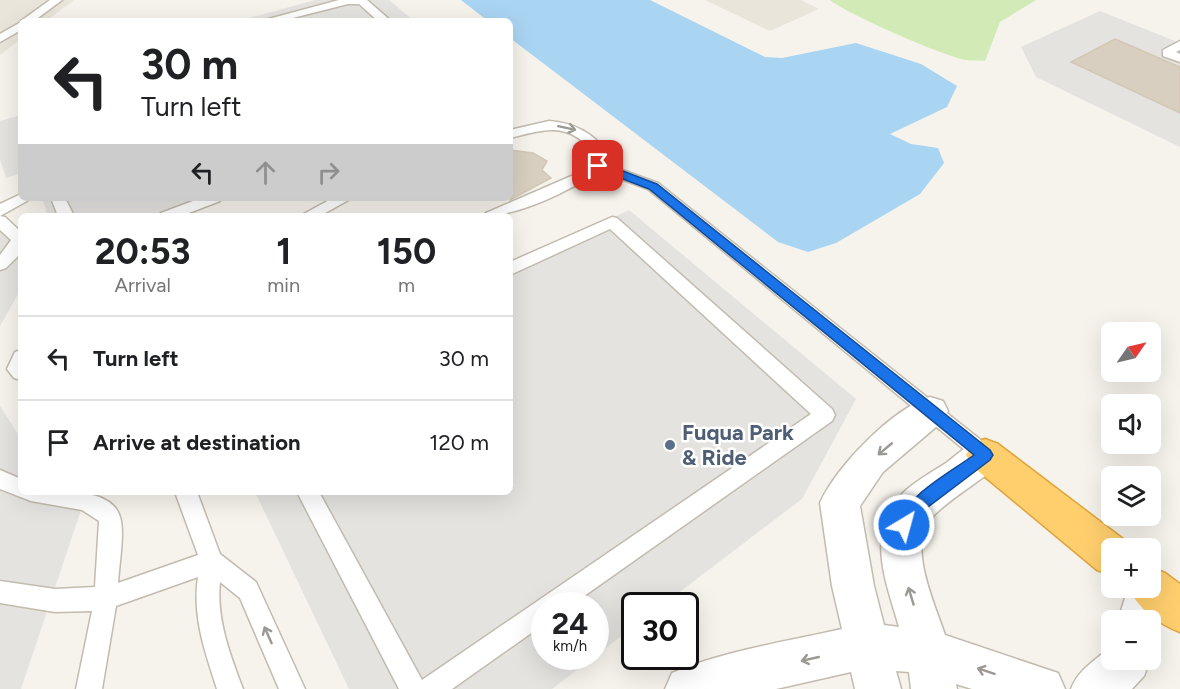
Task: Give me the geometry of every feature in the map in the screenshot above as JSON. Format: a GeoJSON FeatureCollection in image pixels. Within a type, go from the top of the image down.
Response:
{"type":"FeatureCollection","features":[{"type":"Feature","properties":{"kind":"highway"},"geometry":{"type":"LineString","coordinates":[[985,455],[1101,547]]}},
{"type":"Feature","properties":{"kind":"highway"},"geometry":{"type":"LineString","coordinates":[[1161,596],[1180,611]]}},
{"type":"Feature","properties":{"kind":"street"},"geometry":{"type":"LineString","coordinates":[[878,689],[853,586],[840,503],[870,461],[930,411]]}},
{"type":"Feature","properties":{"kind":"street"},"geometry":{"type":"LineString","coordinates":[[931,671],[900,558],[904,525],[918,505],[985,455]]}},
{"type":"Feature","properties":{"kind":"street"},"geometry":{"type":"LineString","coordinates":[[688,689],[719,679],[867,646],[931,671],[1042,689]]}},
{"type":"Feature","properties":{"kind":"street"},"geometry":{"type":"LineString","coordinates":[[1094,689],[1119,670]]}},
{"type":"Feature","properties":{"kind":"lane"},"geometry":{"type":"LineString","coordinates":[[31,18],[57,0]]}},
{"type":"Feature","properties":{"kind":"lane"},"geometry":{"type":"LineString","coordinates":[[279,18],[348,1],[362,1],[382,18]]}},
{"type":"Feature","properties":{"kind":"lane"},"geometry":{"type":"LineString","coordinates":[[0,39],[18,27]]}},
{"type":"Feature","properties":{"kind":"lane"},"geometry":{"type":"LineString","coordinates":[[1180,45],[1167,53],[1180,58]]}},
{"type":"Feature","properties":{"kind":"lane"},"geometry":{"type":"LineString","coordinates":[[498,213],[581,177],[598,166],[602,154],[591,138],[572,128],[544,124],[513,133]]}},
{"type":"Feature","properties":{"kind":"lane"},"geometry":{"type":"LineString","coordinates":[[598,166],[653,186],[985,455]]}},
{"type":"Feature","properties":{"kind":"lane"},"geometry":{"type":"LineString","coordinates":[[0,211],[18,200]]}},
{"type":"Feature","properties":{"kind":"lane"},"geometry":{"type":"LineString","coordinates":[[176,213],[207,201]]}},
{"type":"Feature","properties":{"kind":"lane"},"geometry":{"type":"LineString","coordinates":[[314,213],[339,201]]}},
{"type":"Feature","properties":{"kind":"lane"},"geometry":{"type":"LineString","coordinates":[[0,221],[18,238]]}},
{"type":"Feature","properties":{"kind":"lane"},"geometry":{"type":"LineString","coordinates":[[513,268],[612,222],[825,415],[570,592]]}},
{"type":"Feature","properties":{"kind":"lane"},"geometry":{"type":"LineString","coordinates":[[0,264],[11,255],[18,241]]}},
{"type":"Feature","properties":{"kind":"lane"},"geometry":{"type":"LineString","coordinates":[[0,479],[18,488]]}},
{"type":"Feature","properties":{"kind":"lane"},"geometry":{"type":"LineString","coordinates":[[47,495],[84,502],[104,510],[110,518],[106,596],[89,689]]}},
{"type":"Feature","properties":{"kind":"lane"},"geometry":{"type":"LineString","coordinates":[[187,495],[212,561],[206,601],[219,658],[230,689]]}},
{"type":"Feature","properties":{"kind":"lane"},"geometry":{"type":"LineString","coordinates":[[310,495],[413,689]]}},
{"type":"Feature","properties":{"kind":"lane"},"geometry":{"type":"LineString","coordinates":[[0,592],[51,599],[86,600],[132,591],[212,561]]}},
{"type":"Feature","properties":{"kind":"lane"},"geometry":{"type":"LineString","coordinates":[[212,561],[248,590],[292,689]]}},
{"type":"Feature","properties":{"kind":"lane"},"geometry":{"type":"LineString","coordinates":[[430,689],[531,619]]}},
{"type":"Feature","properties":{"kind":"shaded area"},"geometry":{"type":"Polygon","coordinates":[[[0,0],[74,0],[50,18],[18,18],[18,41],[0,55],[0,0]]]}},
{"type":"Feature","properties":{"kind":"shaded area"},"geometry":{"type":"Polygon","coordinates":[[[315,0],[389,0],[410,18],[249,18],[315,0]]]}},
{"type":"Feature","properties":{"kind":"shaded area"},"geometry":{"type":"Polygon","coordinates":[[[705,0],[801,0],[819,9],[770,31],[705,0]]]}},
{"type":"Feature","properties":{"kind":"shaded area"},"geometry":{"type":"Polygon","coordinates":[[[1100,11],[1180,43],[1180,147],[1036,77],[1021,47],[1100,11]]]}},
{"type":"Feature","properties":{"kind":"shaded area"},"geometry":{"type":"Polygon","coordinates":[[[18,116],[18,174],[6,178],[0,159],[0,121],[18,116]]]}},
{"type":"Feature","properties":{"kind":"shaded area"},"geometry":{"type":"Polygon","coordinates":[[[43,201],[211,201],[177,213],[47,213],[43,201]]]}},
{"type":"Feature","properties":{"kind":"shaded area","name":"Fuqua Park & Ride"},"geometry":{"type":"Polygon","coordinates":[[[629,210],[856,399],[802,499],[679,592],[621,592],[621,636],[609,646],[609,592],[531,592],[531,670],[577,670],[552,689],[349,689],[256,495],[513,495],[513,265],[629,210]]]}},
{"type":"Feature","properties":{"kind":"shaded area"},"geometry":{"type":"Polygon","coordinates":[[[0,222],[18,241],[18,294],[0,326],[0,222]]]}},
{"type":"Feature","properties":{"kind":"shaded area"},"geometry":{"type":"Polygon","coordinates":[[[0,406],[18,434],[18,495],[86,495],[21,689],[0,689],[0,406]]]}},
{"type":"Feature","properties":{"kind":"green space"},"geometry":{"type":"Polygon","coordinates":[[[830,0],[1036,0],[1000,22],[985,61],[966,60],[937,51],[874,24],[830,0]]]}},
{"type":"Feature","properties":{"kind":"water"},"geometry":{"type":"Polygon","coordinates":[[[461,0],[650,0],[765,57],[782,58],[856,43],[921,64],[957,86],[947,107],[890,134],[911,144],[938,148],[944,163],[920,194],[836,243],[808,252],[778,242],[513,40],[513,18],[484,18],[461,0]]]}},
{"type":"Feature","properties":{"kind":"building"},"geometry":{"type":"Polygon","coordinates":[[[1115,39],[1180,67],[1180,113],[1071,62],[1115,39]]]}},
{"type":"Feature","properties":{"kind":"building"},"geometry":{"type":"Polygon","coordinates":[[[513,150],[533,153],[547,161],[542,170],[551,178],[513,198],[513,150]]]}},
{"type":"Feature","properties":{"kind":"place","name":"Fuqua Park & Ride"},"geometry":{"type":"Point","coordinates":[670,445]}},
{"type":"Feature","properties":{"kind":"route"},"geometry":{"type":"LineString","coordinates":[[598,166],[653,186],[985,455],[918,505],[904,525]]}}]}
